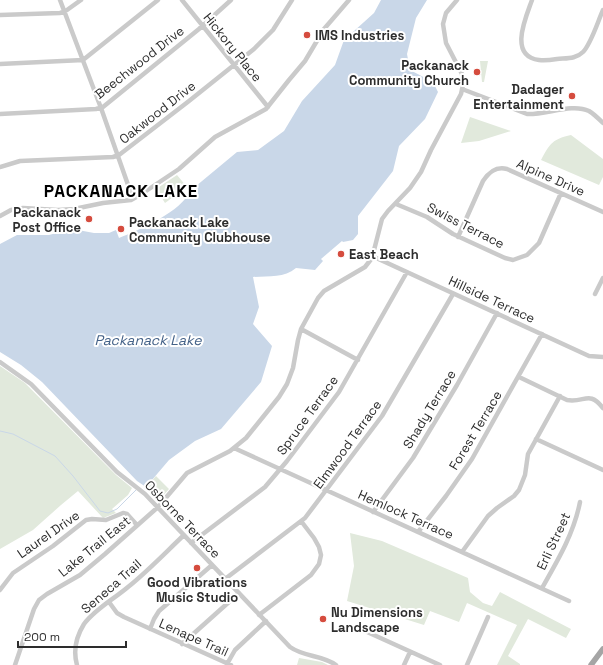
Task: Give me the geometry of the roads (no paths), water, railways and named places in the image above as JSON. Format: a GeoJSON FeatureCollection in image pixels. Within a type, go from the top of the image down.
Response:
{"type":"FeatureCollection","features":[{"type":"Feature","properties":{"kind":"main road"},"geometry":{"type":"LineString","coordinates":[[592,665],[603,649]]}},
{"type":"Feature","properties":{"kind":"street"},"geometry":{"type":"LineString","coordinates":[[60,0],[101,108],[133,199]]}},
{"type":"Feature","properties":{"kind":"street"},"geometry":{"type":"LineString","coordinates":[[0,15],[64,12],[81,0]]}},
{"type":"Feature","properties":{"kind":"street"},"geometry":{"type":"LineString","coordinates":[[0,64],[83,60],[158,0]]}},
{"type":"Feature","properties":{"kind":"street","name":"Hickory Place"},"geometry":{"type":"LineString","coordinates":[[182,0],[268,107]]}},
{"type":"Feature","properties":{"kind":"street","name":"Beechwood Drive"},"geometry":{"type":"LineString","coordinates":[[0,114],[101,108],[202,26],[231,0]]}},
{"type":"Feature","properties":{"kind":"street","name":"Oakwood Drive"},"geometry":{"type":"LineString","coordinates":[[0,167],[20,161],[117,156],[254,49],[273,30],[292,0]]}},
{"type":"Feature","properties":{"kind":"street"},"geometry":{"type":"LineString","coordinates":[[0,216],[11,210],[23,208],[58,210],[74,209],[133,199],[179,169],[215,137],[268,107],[305,61],[324,29],[349,0]]}},
{"type":"Feature","properties":{"kind":"street"},"geometry":{"type":"LineString","coordinates":[[372,256],[382,220],[422,172],[431,150],[459,99],[462,89],[462,74],[446,43],[443,24],[446,13],[457,0]]}},
{"type":"Feature","properties":{"kind":"street"},"geometry":{"type":"LineString","coordinates":[[532,0],[521,30],[521,40],[527,53],[533,58],[540,60],[572,58],[579,55],[588,45],[603,10]]}},
{"type":"Feature","properties":{"kind":"street"},"geometry":{"type":"LineString","coordinates":[[462,89],[527,114],[580,109],[590,112],[603,122]]}},
{"type":"Feature","properties":{"kind":"street","name":"Alpine Drive"},"geometry":{"type":"LineString","coordinates":[[458,236],[483,181],[489,173],[496,169],[507,169],[603,212]]}},
{"type":"Feature","properties":{"kind":"street","name":"Swiss Terrace"},"geometry":{"type":"LineString","coordinates":[[396,204],[427,217],[458,236],[508,259],[522,258],[531,252],[539,243],[561,193]]}},
{"type":"Feature","properties":{"kind":"street","name":"Hillside Terrace"},"geometry":{"type":"LineString","coordinates":[[372,256],[589,356],[603,357]]}},
{"type":"Feature","properties":{"kind":"street","name":"Lake Trail East"},"geometry":{"type":"LineString","coordinates":[[16,665],[34,609],[39,600],[80,575],[158,507],[187,473],[234,448],[246,438],[283,392],[293,368],[301,329],[321,294],[365,267],[372,256]]}},
{"type":"Feature","properties":{"kind":"street","name":"Spruce Terrace"},"geometry":{"type":"LineString","coordinates":[[191,543],[265,487],[280,469],[336,397],[407,272]]}},
{"type":"Feature","properties":{"kind":"street"},"geometry":{"type":"LineString","coordinates":[[595,294],[603,278]]}},
{"type":"Feature","properties":{"kind":"street","name":"Elmwood Terrace"},"geometry":{"type":"LineString","coordinates":[[225,579],[305,518],[382,416],[453,294]]}},
{"type":"Feature","properties":{"kind":"street","name":"Shady Terrace"},"geometry":{"type":"LineString","coordinates":[[374,512],[413,458],[457,386],[497,313]]}},
{"type":"Feature","properties":{"kind":"street"},"geometry":{"type":"LineString","coordinates":[[301,329],[358,360]]}},
{"type":"Feature","properties":{"kind":"street","name":"Forest Terrace"},"geometry":{"type":"LineString","coordinates":[[418,532],[460,477],[542,334]]}},
{"type":"Feature","properties":{"kind":"street","name":"Osborne Terrace"},"geometry":{"type":"LineString","coordinates":[[0,362],[31,384],[112,467],[146,494],[238,593],[295,650],[326,659],[336,665]]}},
{"type":"Feature","properties":{"kind":"street"},"geometry":{"type":"LineString","coordinates":[[518,377],[571,400],[592,398],[598,401],[603,408]]}},
{"type":"Feature","properties":{"kind":"street"},"geometry":{"type":"LineString","coordinates":[[462,552],[488,516],[514,496],[519,490],[524,475],[528,454],[560,396]]}},
{"type":"Feature","properties":{"kind":"street"},"geometry":{"type":"LineString","coordinates":[[536,439],[603,470]]}},
{"type":"Feature","properties":{"kind":"street","name":"Hemlock Terrace"},"geometry":{"type":"LineString","coordinates":[[234,448],[569,600]]}},
{"type":"Feature","properties":{"kind":"street","name":"Erli Street"},"geometry":{"type":"LineString","coordinates":[[542,588],[569,536],[577,517],[580,502]]}},
{"type":"Feature","properties":{"kind":"street","name":"Laurel Drive"},"geometry":{"type":"LineString","coordinates":[[0,590],[7,580],[21,567],[53,546],[86,520],[106,520],[121,513],[125,513],[137,525]]}},
{"type":"Feature","properties":{"kind":"street"},"geometry":{"type":"LineString","coordinates":[[260,615],[311,575],[319,564],[321,555],[319,547],[301,521]]}},
{"type":"Feature","properties":{"kind":"street","name":"Seneca Trail"},"geometry":{"type":"LineString","coordinates":[[77,665],[75,647],[80,631],[92,615],[128,586],[184,535]]}},
{"type":"Feature","properties":{"kind":"street"},"geometry":{"type":"LineString","coordinates":[[150,629],[154,619],[160,611],[212,564]]}},
{"type":"Feature","properties":{"kind":"street"},"geometry":{"type":"LineString","coordinates":[[0,582],[7,580]]}},
{"type":"Feature","properties":{"kind":"street"},"geometry":{"type":"LineString","coordinates":[[182,644],[238,593]]}},
{"type":"Feature","properties":{"kind":"street","name":"Lenape Trail"},"geometry":{"type":"LineString","coordinates":[[109,602],[113,609],[121,616],[229,664]]}},
{"type":"Feature","properties":{"kind":"street"},"geometry":{"type":"LineString","coordinates":[[467,665],[488,617]]}},
{"type":"Feature","properties":{"kind":"street"},"geometry":{"type":"LineString","coordinates":[[229,664],[235,650],[266,621]]}},
{"type":"Feature","properties":{"kind":"street"},"geometry":{"type":"LineString","coordinates":[[338,630],[353,629],[365,631],[440,665]]}},
{"type":"Feature","properties":{"kind":"street"},"geometry":{"type":"LineString","coordinates":[[404,665],[410,652]]}},
{"type":"Feature","properties":{"kind":"water","name":"Packanack Lake"},"geometry":{"type":"Polygon","coordinates":[[[381,0],[427,0],[416,18],[407,54],[410,70],[433,82],[438,92],[425,119],[399,146],[393,171],[358,216],[358,234],[353,240],[342,241],[321,259],[323,261],[315,270],[296,268],[281,275],[253,277],[259,307],[253,324],[272,346],[261,382],[221,429],[195,441],[169,460],[146,487],[137,481],[42,382],[21,365],[0,352],[0,244],[17,235],[49,235],[64,231],[78,230],[94,233],[109,233],[116,230],[119,238],[149,225],[170,213],[186,198],[190,191],[237,152],[258,150],[284,131],[302,101],[335,65],[344,40],[374,13],[381,0]]]}},
{"type":"Feature","properties":{"kind":"waterway"},"geometry":{"type":"LineString","coordinates":[[0,431],[13,434],[55,456],[73,476],[100,511],[108,513],[117,509],[137,489]]}},
{"type":"Feature","properties":{"kind":"place","name":"IMS Industries"},"geometry":{"type":"Point","coordinates":[307,35]}},
{"type":"Feature","properties":{"kind":"place","name":"Packanack Community Church"},"geometry":{"type":"Point","coordinates":[477,72]}},
{"type":"Feature","properties":{"kind":"place","name":"Dadager Entertainment"},"geometry":{"type":"Point","coordinates":[572,96]}},
{"type":"Feature","properties":{"kind":"place","name":"Packanack Post Office"},"geometry":{"type":"Point","coordinates":[89,219]}},
{"type":"Feature","properties":{"kind":"place","name":"Packanack Lake Community Clubhouse"},"geometry":{"type":"Point","coordinates":[121,229]}},
{"type":"Feature","properties":{"kind":"place","name":"East Beach"},"geometry":{"type":"Point","coordinates":[341,254]}},
{"type":"Feature","properties":{"kind":"place","name":"Good Vibrations Music Studio"},"geometry":{"type":"Point","coordinates":[197,568]}},
{"type":"Feature","properties":{"kind":"place","name":"Nu Dimensions Landscape"},"geometry":{"type":"Point","coordinates":[323,619]}},
{"type":"Feature","properties":{"kind":"district","name":"PACKANACK LAKE"},"geometry":{"type":"Point","coordinates":[121,191]}}]}
